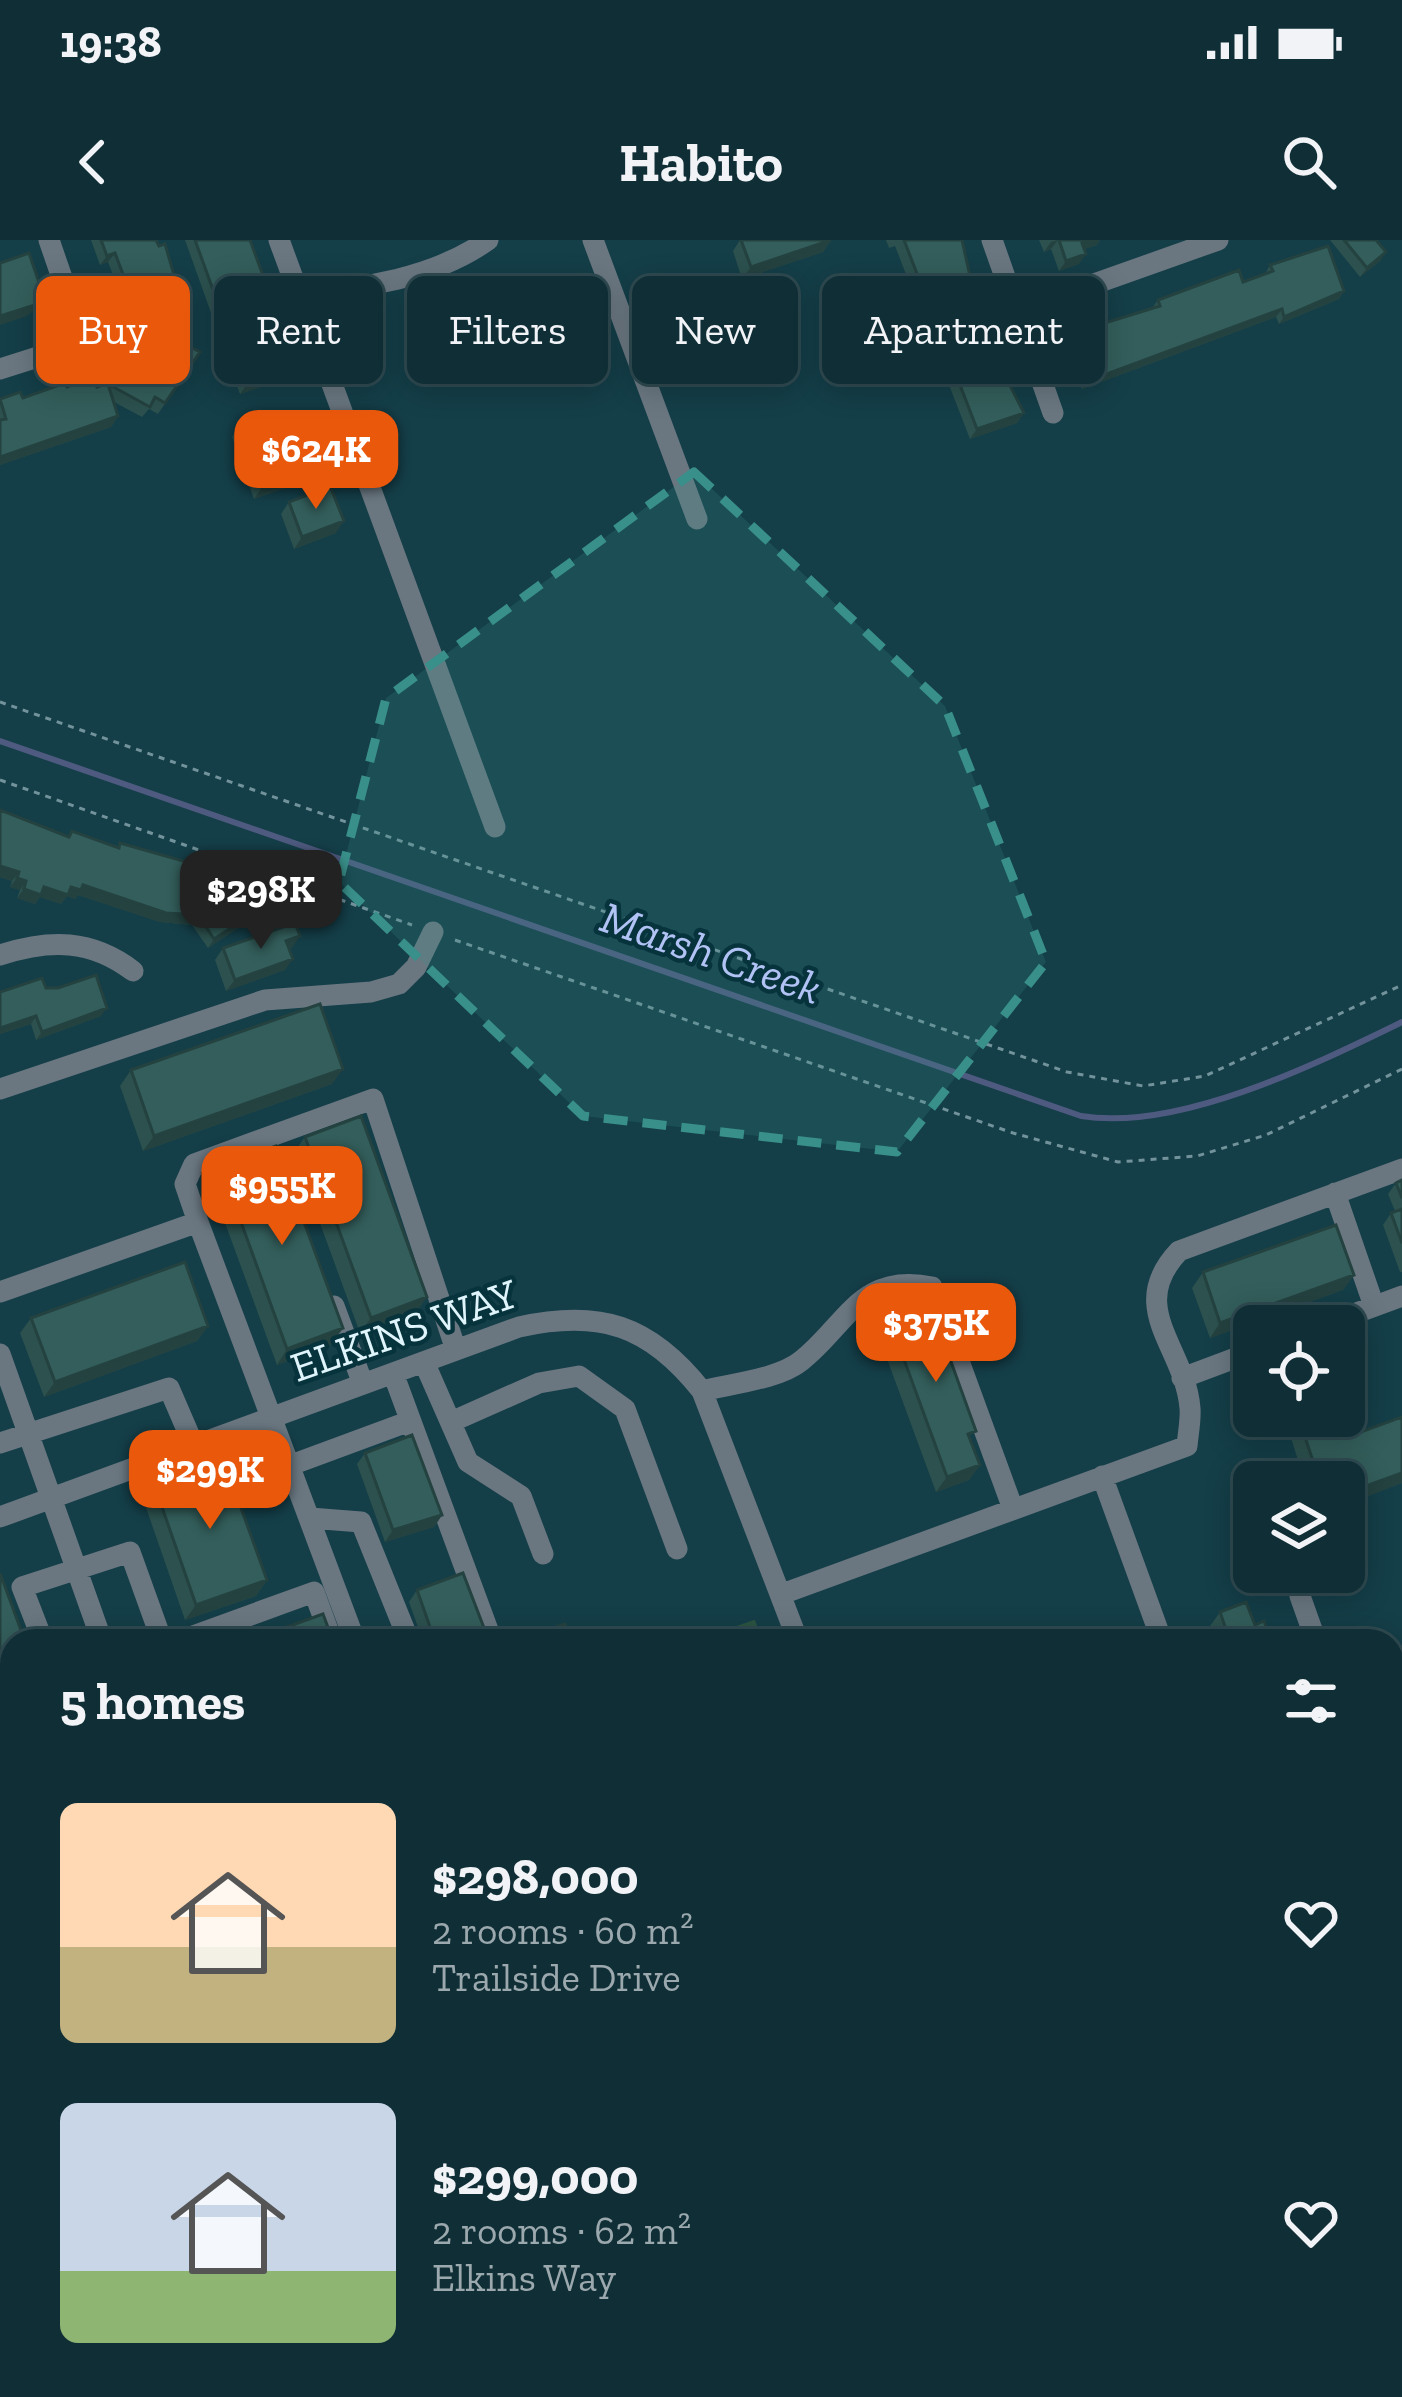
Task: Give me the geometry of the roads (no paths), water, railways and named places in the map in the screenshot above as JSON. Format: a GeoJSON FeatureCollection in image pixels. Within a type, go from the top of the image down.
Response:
{"type":"FeatureCollection","features":[{"type":"Feature","properties":{"kind":"street"},"geometry":{"type":"LineString","coordinates":[[0,369],[44,355],[73,336],[70,301],[49,240]]}},
{"type":"Feature","properties":{"kind":"street"},"geometry":{"type":"LineString","coordinates":[[279,240],[292,276]]}},
{"type":"Feature","properties":{"kind":"street"},"geometry":{"type":"LineString","coordinates":[[383,281],[441,264],[488,240]]}},
{"type":"Feature","properties":{"kind":"street"},"geometry":{"type":"LineString","coordinates":[[592,240],[697,519]]}},
{"type":"Feature","properties":{"kind":"street"},"geometry":{"type":"LineString","coordinates":[[992,240],[1005,276]]}},
{"type":"Feature","properties":{"kind":"street"},"geometry":{"type":"LineString","coordinates":[[1105,280],[1218,240]]}},
{"type":"Feature","properties":{"kind":"street"},"geometry":{"type":"LineString","coordinates":[[332,384],[495,827]]}},
{"type":"Feature","properties":{"kind":"street"},"geometry":{"type":"LineString","coordinates":[[1043,384],[1053,413]]}},
{"type":"Feature","properties":{"kind":"street"},"geometry":{"type":"LineString","coordinates":[[0,1089],[265,1000],[371,992],[399,984],[416,967],[433,932]]}},
{"type":"Feature","properties":{"kind":"street"},"geometry":{"type":"LineString","coordinates":[[0,956],[74,943],[113,956],[133,971]]}},
{"type":"Feature","properties":{"kind":"street"},"geometry":{"type":"LineString","coordinates":[[351,1629],[274,1417],[238,1338],[185,1184],[194,1164],[276,1145],[373,1099],[456,1350]]}},
{"type":"Feature","properties":{"kind":"street"},"geometry":{"type":"LineString","coordinates":[[782,1594],[1186,1446],[1190,1408],[1155,1305],[1163,1268],[1179,1251],[1402,1169]]}},
{"type":"Feature","properties":{"kind":"street"},"geometry":{"type":"LineString","coordinates":[[1335,1193],[1374,1306]]}},
{"type":"Feature","properties":{"kind":"street"},"geometry":{"type":"LineString","coordinates":[[0,1292],[198,1222]]}},
{"type":"Feature","properties":{"kind":"street"},"geometry":{"type":"LineString","coordinates":[[702,1391],[799,1364],[839,1318],[872,1293],[908,1282],[932,1287],[1013,1509]]}},
{"type":"Feature","properties":{"kind":"street"},"geometry":{"type":"LineString","coordinates":[[326,1283],[363,1384]]}},
{"type":"Feature","properties":{"kind":"street"},"geometry":{"type":"LineString","coordinates":[[1365,1309],[1402,1296]]}},
{"type":"Feature","properties":{"kind":"street","name":"ELKINS WAY"},"geometry":{"type":"LineString","coordinates":[[0,1517],[456,1350],[570,1316],[598,1318],[643,1337],[681,1365],[702,1391],[794,1629]]}},
{"type":"Feature","properties":{"kind":"street"},"geometry":{"type":"LineString","coordinates":[[0,1354],[98,1629]]}},
{"type":"Feature","properties":{"kind":"street"},"geometry":{"type":"LineString","coordinates":[[1182,1378],[1233,1359]]}},
{"type":"Feature","properties":{"kind":"street"},"geometry":{"type":"LineString","coordinates":[[424,1362],[468,1462],[521,1496],[543,1554]]}},
{"type":"Feature","properties":{"kind":"street"},"geometry":{"type":"LineString","coordinates":[[393,1373],[488,1629]]}},
{"type":"Feature","properties":{"kind":"street"},"geometry":{"type":"LineString","coordinates":[[451,1422],[539,1383],[579,1376],[625,1409],[677,1549]]}},
{"type":"Feature","properties":{"kind":"street"},"geometry":{"type":"LineString","coordinates":[[0,1443],[169,1388],[194,1446]]}},
{"type":"Feature","properties":{"kind":"street"},"geometry":{"type":"LineString","coordinates":[[291,1465],[410,1421]]}},
{"type":"Feature","properties":{"kind":"street"},"geometry":{"type":"LineString","coordinates":[[1102,1477],[1158,1629]]}},
{"type":"Feature","properties":{"kind":"street"},"geometry":{"type":"LineString","coordinates":[[310,1518],[362,1522],[404,1629]]}},
{"type":"Feature","properties":{"kind":"street"},"geometry":{"type":"LineString","coordinates":[[38,1629],[22,1587],[130,1552],[158,1629]]}},
{"type":"Feature","properties":{"kind":"street"},"geometry":{"type":"LineString","coordinates":[[212,1629],[314,1592],[328,1629]]}},
{"type":"Feature","properties":{"kind":"street"},"geometry":{"type":"LineString","coordinates":[[1300,1596],[1312,1629]]}},
{"type":"Feature","properties":{"kind":"waterway","name":"Marsh Creek"},"geometry":{"type":"LineString","coordinates":[[0,741],[1081,1116],[1160,1114],[1203,1104],[1288,1074],[1402,1022]]}}]}
